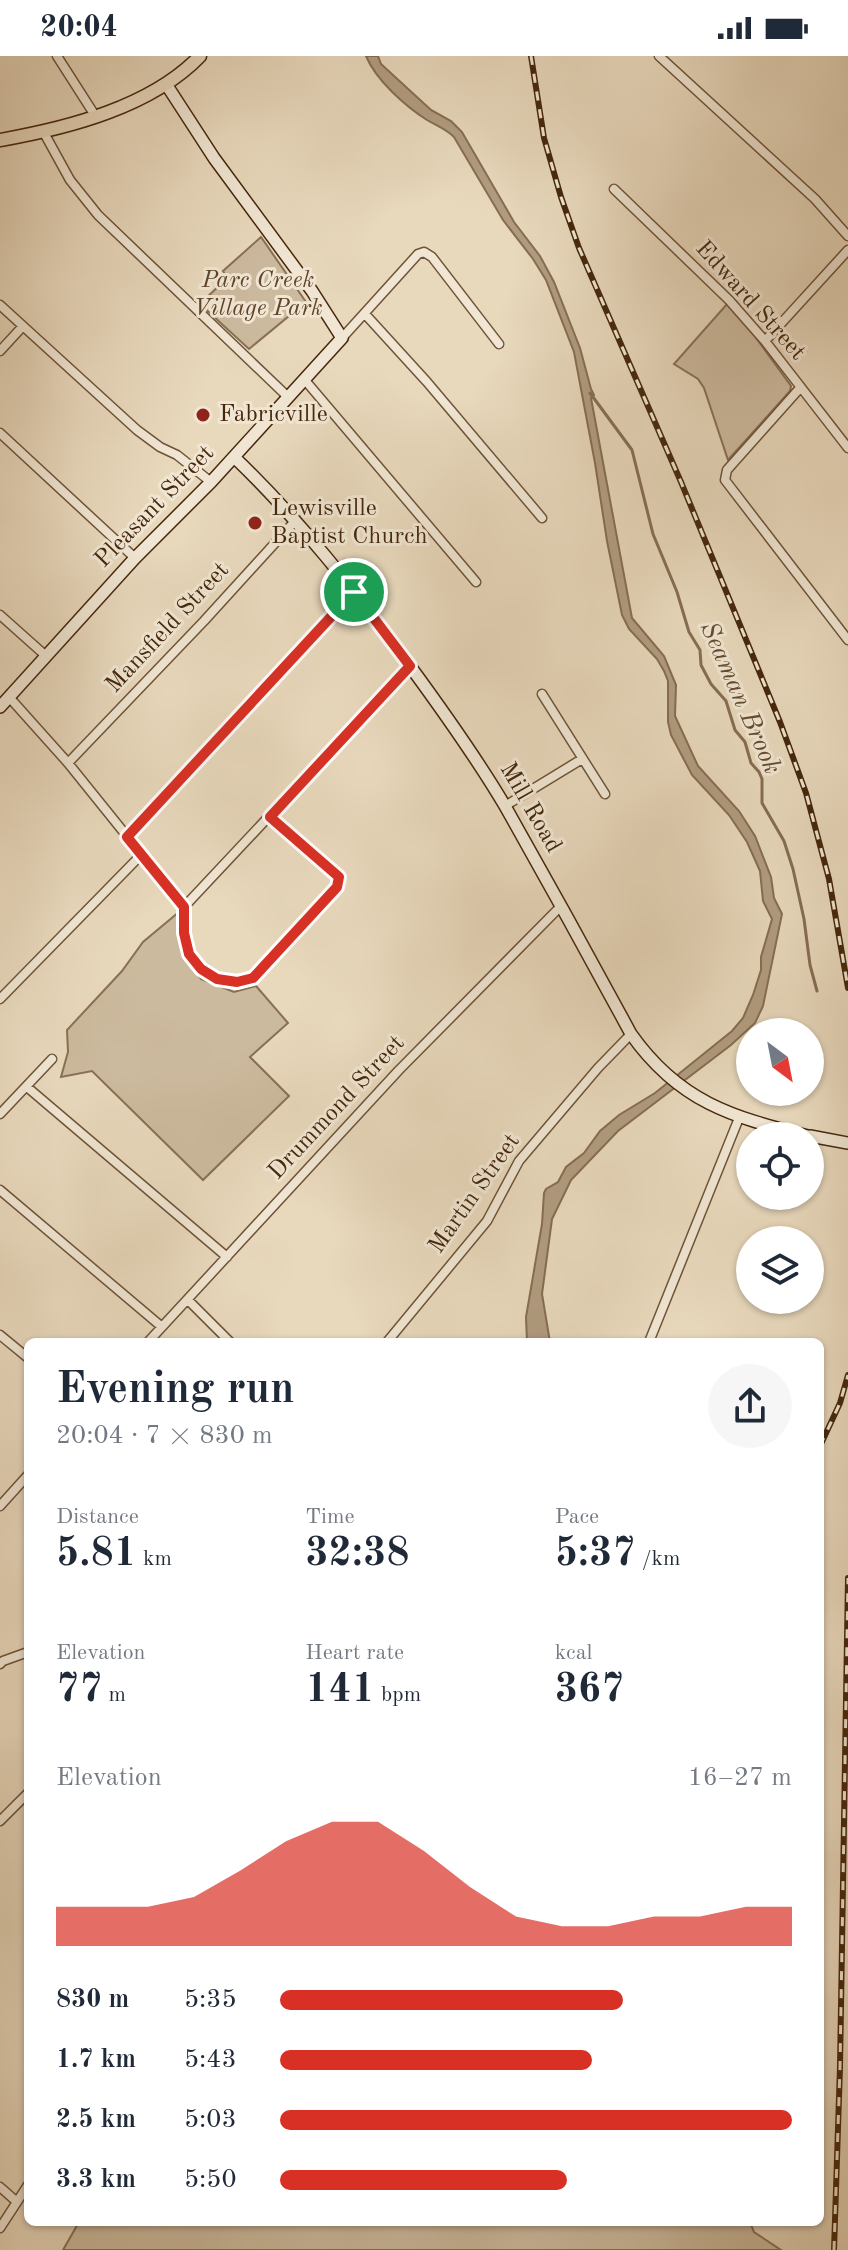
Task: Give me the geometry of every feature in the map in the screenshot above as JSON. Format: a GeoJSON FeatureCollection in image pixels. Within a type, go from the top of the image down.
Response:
{"type":"FeatureCollection","features":[{"type":"Feature","properties":{"kind":"main road"},"geometry":{"type":"LineString","coordinates":[[0,140],[96,117],[166,84],[200,56]]}},
{"type":"Feature","properties":{"kind":"street"},"geometry":{"type":"LineString","coordinates":[[57,56],[96,117]]}},
{"type":"Feature","properties":{"kind":"street"},"geometry":{"type":"LineString","coordinates":[[659,56],[815,199],[848,236]]}},
{"type":"Feature","properties":{"kind":"street"},"geometry":{"type":"LineString","coordinates":[[166,84],[214,158],[312,291],[342,338]]}},
{"type":"Feature","properties":{"kind":"street"},"geometry":{"type":"LineString","coordinates":[[43,131],[70,180],[98,215],[288,397]]}},
{"type":"Feature","properties":{"kind":"street","name":"Edward Street"},"geometry":{"type":"LineString","coordinates":[[614,189],[729,300],[848,448]]}},
{"type":"Feature","properties":{"kind":"street"},"geometry":{"type":"LineString","coordinates":[[765,341],[848,250]]}},
{"type":"Feature","properties":{"kind":"street","name":"Pleasant Street"},"geometry":{"type":"LineString","coordinates":[[0,707],[135,558],[211,482],[418,254],[424,252],[432,257],[499,344]]}},
{"type":"Feature","properties":{"kind":"street"},"geometry":{"type":"LineString","coordinates":[[0,305],[137,430],[177,455],[211,482]]}},
{"type":"Feature","properties":{"kind":"street"},"geometry":{"type":"LineString","coordinates":[[365,314],[542,518]]}},
{"type":"Feature","properties":{"kind":"street"},"geometry":{"type":"LineString","coordinates":[[0,351],[23,326]]}},
{"type":"Feature","properties":{"kind":"street"},"geometry":{"type":"LineString","coordinates":[[304,379],[476,582]]}},
{"type":"Feature","properties":{"kind":"street"},"geometry":{"type":"LineString","coordinates":[[800,388],[727,470],[725,480],[848,640]]}},
{"type":"Feature","properties":{"kind":"street"},"geometry":{"type":"LineString","coordinates":[[0,433],[135,558]]}},
{"type":"Feature","properties":{"kind":"street","name":"Mill Road"},"geometry":{"type":"LineString","coordinates":[[234,457],[296,520],[354,592],[457,731],[505,806],[631,1034],[654,1064],[690,1094],[739,1118],[755,1122]]}},
{"type":"Feature","properties":{"kind":"street","name":"Mansfield Street"},"geometry":{"type":"LineString","coordinates":[[68,763],[296,520]]}},
{"type":"Feature","properties":{"kind":"street"},"geometry":{"type":"LineString","coordinates":[[127,837],[354,592]]}},
{"type":"Feature","properties":{"kind":"street"},"geometry":{"type":"LineString","coordinates":[[0,615],[46,656]]}},
{"type":"Feature","properties":{"kind":"street"},"geometry":{"type":"LineString","coordinates":[[184,907],[410,666]]}},
{"type":"Feature","properties":{"kind":"street"},"geometry":{"type":"LineString","coordinates":[[542,694],[605,794]]}},
{"type":"Feature","properties":{"kind":"street"},"geometry":{"type":"LineString","coordinates":[[9,697],[68,763],[184,907],[184,933],[189,954],[201,969],[217,979],[237,982],[253,978],[337,887],[339,877],[270,817]]}},
{"type":"Feature","properties":{"kind":"street"},"geometry":{"type":"LineString","coordinates":[[505,806],[582,759]]}},
{"type":"Feature","properties":{"kind":"street"},"geometry":{"type":"LineString","coordinates":[[0,999],[142,854]]}},
{"type":"Feature","properties":{"kind":"street","name":"Drummond Street"},"geometry":{"type":"LineString","coordinates":[[152,1338],[399,1070],[561,906]]}},
{"type":"Feature","properties":{"kind":"street","name":"Martin Street"},"geometry":{"type":"LineString","coordinates":[[390,1338],[487,1221],[519,1161],[631,1034]]}},
{"type":"Feature","properties":{"kind":"street"},"geometry":{"type":"LineString","coordinates":[[0,1114],[52,1059]]}},
{"type":"Feature","properties":{"kind":"street"},"geometry":{"type":"LineString","coordinates":[[27,1087],[227,1257]]}},
{"type":"Feature","properties":{"kind":"street"},"geometry":{"type":"LineString","coordinates":[[651,1338],[739,1118]]}},
{"type":"Feature","properties":{"kind":"street","name":"Mill Road"},"geometry":{"type":"LineString","coordinates":[[824,1139],[848,1143]]}},
{"type":"Feature","properties":{"kind":"street"},"geometry":{"type":"LineString","coordinates":[[0,1190],[162,1327]]}},
{"type":"Feature","properties":{"kind":"street"},"geometry":{"type":"LineString","coordinates":[[188,1300],[226,1338]]}},
{"type":"Feature","properties":{"kind":"street"},"geometry":{"type":"LineString","coordinates":[[0,1335],[24,1355]]}},
{"type":"Feature","properties":{"kind":"street"},"geometry":{"type":"LineString","coordinates":[[0,1506],[24,1479]]}},
{"type":"Feature","properties":{"kind":"street"},"geometry":{"type":"LineString","coordinates":[[0,1664],[24,1653]]}},
{"type":"Feature","properties":{"kind":"street"},"geometry":{"type":"LineString","coordinates":[[0,1821],[24,1797]]}},
{"type":"Feature","properties":{"kind":"street"},"geometry":{"type":"LineString","coordinates":[[0,2187],[17,2202]]}},
{"type":"Feature","properties":{"kind":"street"},"geometry":{"type":"LineString","coordinates":[[1,2225],[24,2191]]}},
{"type":"Feature","properties":{"kind":"green space","name":"Parc Creek Village Park"},"geometry":{"type":"Polygon","coordinates":[[[261,237],[306,302],[249,349],[200,304],[227,278],[223,271],[261,237]]]}},
{"type":"Feature","properties":{"kind":"green space"},"geometry":{"type":"Polygon","coordinates":[[[727,304],[791,386],[790,391],[728,460],[704,388],[698,379],[674,364],[727,304]]]}},
{"type":"Feature","properties":{"kind":"green space"},"geometry":{"type":"Polygon","coordinates":[[[179,912],[184,954],[201,979],[234,992],[256,986],[288,1023],[250,1057],[289,1096],[203,1180],[92,1071],[61,1077],[68,1052],[67,1030],[122,971],[143,942],[179,912]]]}},
{"type":"Feature","properties":{"kind":"green space"},"geometry":{"type":"Polygon","coordinates":[[[77,2226],[752,2226],[754,2232],[781,2250],[63,2250],[77,2226]]]}},
{"type":"Feature","properties":{"kind":"shaded area"},"geometry":{"type":"Polygon","coordinates":[[[366,56],[378,56],[381,64],[431,110],[451,121],[462,132],[514,222],[540,256],[554,282],[580,348],[594,395],[591,398],[632,618],[664,656],[676,685],[675,716],[698,766],[739,811],[755,836],[782,914],[763,1006],[757,1018],[743,1018],[761,970],[761,957],[772,919],[763,901],[760,871],[747,842],[729,815],[692,775],[671,735],[668,681],[664,671],[629,629],[622,615],[574,352],[546,280],[503,220],[454,137],[418,114],[377,74],[366,56]]]}},
{"type":"Feature","properties":{"kind":"shaded area"},"geometry":{"type":"Polygon","coordinates":[[[736,1026],[736,1040],[618,1131],[571,1180],[552,1219],[542,1294],[549,1338],[527,1338],[526,1317],[546,1189],[558,1182],[566,1167],[584,1153],[600,1131],[655,1093],[736,1026]]]}},
{"type":"Feature","properties":{"kind":"waterway","name":"Seaman Brook"},"geometry":{"type":"LineString","coordinates":[[590,393],[632,450],[653,534],[677,592],[689,632],[700,650],[701,665],[711,684],[726,701],[735,730],[745,742],[751,763],[762,779],[762,803],[784,841],[793,869],[817,991]]}},
{"type":"Feature","properties":{"kind":"railway"},"geometry":{"type":"LineString","coordinates":[[531,56],[544,138],[579,248],[681,482],[806,793],[829,879],[848,988]]}},
{"type":"Feature","properties":{"kind":"railway"},"geometry":{"type":"LineString","coordinates":[[824,1437],[840,1403],[848,1375]]}},
{"type":"Feature","properties":{"kind":"railway"},"geometry":{"type":"LineString","coordinates":[[834,2250],[848,1578]]}},
{"type":"Feature","properties":{"kind":"place","name":"Fabricville"},"geometry":{"type":"Point","coordinates":[203,415]}},
{"type":"Feature","properties":{"kind":"place","name":"Lewisville Baptist Church"},"geometry":{"type":"Point","coordinates":[255,523]}},
{"type":"Feature","properties":{"kind":"route"},"geometry":{"type":"LineString","coordinates":[[354,592],[410,666],[270,817],[339,877],[337,887],[253,978],[237,982],[217,979],[201,969],[189,954],[184,933],[184,907],[127,837],[354,592]]}}]}
